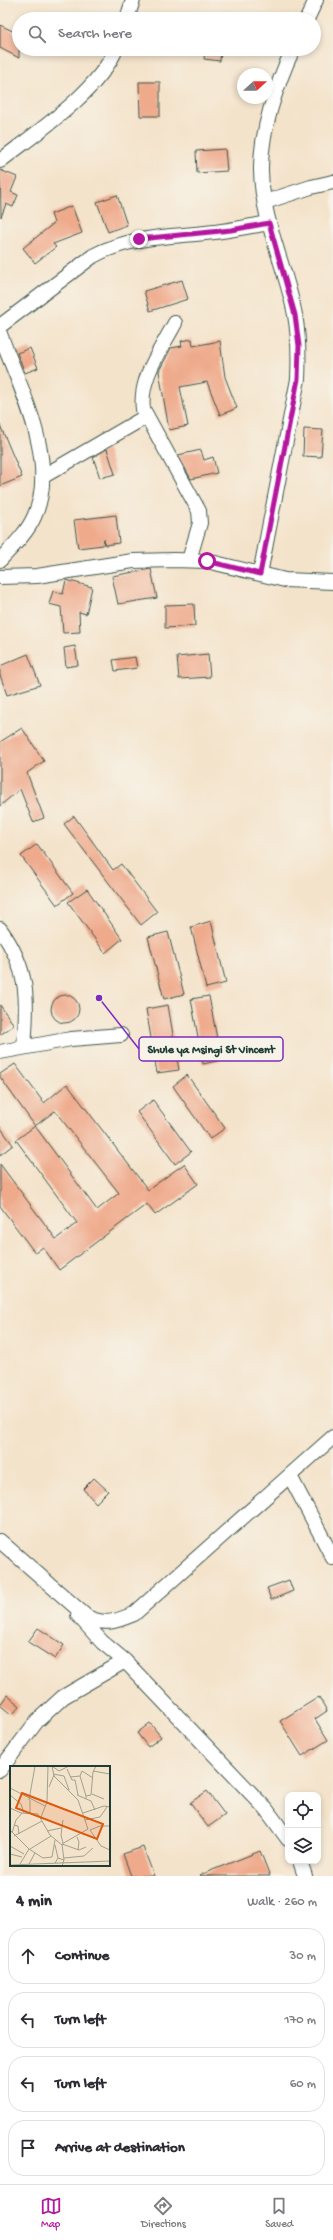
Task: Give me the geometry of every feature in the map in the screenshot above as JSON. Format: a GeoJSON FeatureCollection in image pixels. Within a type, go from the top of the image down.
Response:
{"type":"FeatureCollection","features":[{"type":"Feature","properties":{"kind":"street"},"geometry":{"type":"LineString","coordinates":[[129,12],[133,0]]}},
{"type":"Feature","properties":{"kind":"street"},"geometry":{"type":"LineString","coordinates":[[310,12],[316,0]]}},
{"type":"Feature","properties":{"kind":"street"},"geometry":{"type":"LineString","coordinates":[[0,161],[59,114],[98,79],[113,56]]}},
{"type":"Feature","properties":{"kind":"street"},"geometry":{"type":"LineString","coordinates":[[260,574],[298,379],[299,346],[295,315],[269,223],[261,171],[265,135],[281,74],[290,56]]}},
{"type":"Feature","properties":{"kind":"street"},"geometry":{"type":"LineString","coordinates":[[265,202],[311,187],[333,182]]}},
{"type":"Feature","properties":{"kind":"street"},"geometry":{"type":"LineString","coordinates":[[0,326],[93,256],[108,247],[139,239],[231,230],[269,223]]}},
{"type":"Feature","properties":{"kind":"street"},"geometry":{"type":"LineString","coordinates":[[175,323],[144,383],[141,398],[143,409],[199,511],[200,523],[189,560]]}},
{"type":"Feature","properties":{"kind":"street"},"geometry":{"type":"LineString","coordinates":[[0,334],[29,408],[40,451],[42,477],[42,487],[34,517],[18,541],[0,560]]}},
{"type":"Feature","properties":{"kind":"street"},"geometry":{"type":"LineString","coordinates":[[42,477],[147,416]]}},
{"type":"Feature","properties":{"kind":"street"},"geometry":{"type":"LineString","coordinates":[[0,577],[36,576],[133,561],[189,560],[207,561],[285,580],[333,582]]}},
{"type":"Feature","properties":{"kind":"street"},"geometry":{"type":"LineString","coordinates":[[0,929],[15,951],[22,968],[26,1000],[24,1046]]}},
{"type":"Feature","properties":{"kind":"street"},"geometry":{"type":"LineString","coordinates":[[0,1052],[24,1046],[121,1035]]}},
{"type":"Feature","properties":{"kind":"street"},"geometry":{"type":"LineString","coordinates":[[0,1541],[87,1616],[97,1622],[111,1623],[134,1614],[333,1437]]}},
{"type":"Feature","properties":{"kind":"street"},"geometry":{"type":"LineString","coordinates":[[290,1476],[333,1558]]}},
{"type":"Feature","properties":{"kind":"street"},"geometry":{"type":"LineString","coordinates":[[62,1595],[102,1642],[125,1661],[266,1809],[285,1835]]}},
{"type":"Feature","properties":{"kind":"street"},"geometry":{"type":"LineString","coordinates":[[0,1770],[37,1721],[63,1698],[125,1661]]}},
{"type":"Feature","properties":{"kind":"street"},"geometry":{"type":"LineString","coordinates":[[301,1864],[305,1876]]}},
{"type":"Feature","properties":{"kind":"building"},"geometry":{"type":"Polygon","coordinates":[[[0,25],[12,31],[12,54],[0,48],[0,25]]]}},
{"type":"Feature","properties":{"kind":"building"},"geometry":{"type":"Polygon","coordinates":[[[204,56],[220,56],[220,61],[204,59],[204,56]]]}},
{"type":"Feature","properties":{"kind":"building"},"geometry":{"type":"Polygon","coordinates":[[[139,82],[160,82],[160,116],[140,116],[139,82]]]}},
{"type":"Feature","properties":{"kind":"building"},"geometry":{"type":"Polygon","coordinates":[[[225,149],[227,171],[197,173],[196,151],[225,149]]]}},
{"type":"Feature","properties":{"kind":"building"},"geometry":{"type":"Polygon","coordinates":[[[0,170],[17,177],[11,192],[18,195],[13,207],[6,204],[1,217],[0,170]]]}},
{"type":"Feature","properties":{"kind":"building"},"geometry":{"type":"Polygon","coordinates":[[[117,195],[127,225],[108,232],[97,202],[117,195]]]}},
{"type":"Feature","properties":{"kind":"building"},"geometry":{"type":"Polygon","coordinates":[[[72,206],[82,233],[53,244],[56,247],[35,263],[23,248],[54,223],[51,214],[72,206]]]}},
{"type":"Feature","properties":{"kind":"building"},"geometry":{"type":"Polygon","coordinates":[[[182,280],[188,299],[150,311],[144,291],[182,280]]]}},
{"type":"Feature","properties":{"kind":"building"},"geometry":{"type":"Polygon","coordinates":[[[192,339],[193,346],[220,341],[225,377],[237,408],[220,415],[207,382],[180,387],[188,426],[169,430],[159,371],[171,348],[182,346],[181,341],[192,339]]]}},
{"type":"Feature","properties":{"kind":"building"},"geometry":{"type":"Polygon","coordinates":[[[30,348],[38,368],[25,373],[17,353],[30,348]]]}},
{"type":"Feature","properties":{"kind":"building"},"geometry":{"type":"Polygon","coordinates":[[[0,425],[22,477],[0,486],[0,425]]]}},
{"type":"Feature","properties":{"kind":"building"},"geometry":{"type":"Polygon","coordinates":[[[304,429],[323,430],[321,457],[303,456],[304,429]]]}},
{"type":"Feature","properties":{"kind":"building"},"geometry":{"type":"Polygon","coordinates":[[[107,449],[115,474],[100,478],[93,457],[107,449]]]}},
{"type":"Feature","properties":{"kind":"building"},"geometry":{"type":"Polygon","coordinates":[[[201,450],[204,460],[213,457],[217,473],[191,479],[178,455],[201,450]]]}},
{"type":"Feature","properties":{"kind":"building"},"geometry":{"type":"Polygon","coordinates":[[[116,515],[119,543],[105,545],[104,539],[103,545],[78,548],[74,520],[116,515]]]}},
{"type":"Feature","properties":{"kind":"building"},"geometry":{"type":"Polygon","coordinates":[[[151,569],[157,598],[118,604],[112,576],[151,569]]]}},
{"type":"Feature","properties":{"kind":"building"},"geometry":{"type":"Polygon","coordinates":[[[66,580],[92,587],[86,614],[79,612],[80,632],[63,633],[61,607],[49,604],[53,591],[63,594],[66,580]]]}},
{"type":"Feature","properties":{"kind":"building"},"geometry":{"type":"Polygon","coordinates":[[[194,604],[195,626],[165,628],[165,605],[194,604]]]}},
{"type":"Feature","properties":{"kind":"building"},"geometry":{"type":"Polygon","coordinates":[[[75,646],[78,665],[66,667],[64,648],[75,646]]]}},
{"type":"Feature","properties":{"kind":"building"},"geometry":{"type":"Polygon","coordinates":[[[28,654],[40,685],[7,695],[0,675],[0,666],[28,654]]]}},
{"type":"Feature","properties":{"kind":"building"},"geometry":{"type":"Polygon","coordinates":[[[208,654],[210,677],[179,679],[177,657],[208,654]]]}},
{"type":"Feature","properties":{"kind":"building"},"geometry":{"type":"Polygon","coordinates":[[[135,657],[137,668],[115,671],[113,660],[135,657]]]}},
{"type":"Feature","properties":{"kind":"building"},"geometry":{"type":"Polygon","coordinates":[[[22,728],[44,761],[27,773],[44,818],[33,822],[20,789],[0,806],[0,742],[22,728]]]}},
{"type":"Feature","properties":{"kind":"building"},"geometry":{"type":"Polygon","coordinates":[[[74,816],[113,870],[121,864],[157,912],[141,925],[64,824],[74,816]]]}},
{"type":"Feature","properties":{"kind":"building"},"geometry":{"type":"Polygon","coordinates":[[[37,844],[73,893],[57,905],[21,856],[37,844]]]}},
{"type":"Feature","properties":{"kind":"building"},"geometry":{"type":"Polygon","coordinates":[[[87,889],[122,939],[105,953],[68,902],[87,889]]]}},
{"type":"Feature","properties":{"kind":"building"},"geometry":{"type":"Polygon","coordinates":[[[211,921],[226,983],[206,988],[191,927],[211,921]]]}},
{"type":"Feature","properties":{"kind":"building"},"geometry":{"type":"Polygon","coordinates":[[[168,932],[184,994],[164,999],[148,937],[168,932]]]}},
{"type":"Feature","properties":{"kind":"building"},"geometry":{"type":"Polygon","coordinates":[[[65,995],[71,996],[75,999],[78,1003],[78,1015],[75,1019],[71,1022],[65,1023],[59,1022],[55,1019],[52,1015],[51,1009],[52,1003],[55,999],[59,996],[65,995]]]}},
{"type":"Feature","properties":{"kind":"building"},"geometry":{"type":"Polygon","coordinates":[[[209,996],[221,1060],[203,1064],[191,999],[209,996]]]}},
{"type":"Feature","properties":{"kind":"building"},"geometry":{"type":"Polygon","coordinates":[[[0,1005],[14,1025],[0,1035],[0,1005]]]}},
{"type":"Feature","properties":{"kind":"building"},"geometry":{"type":"Polygon","coordinates":[[[168,1005],[179,1070],[157,1073],[146,1009],[168,1005]]]}},
{"type":"Feature","properties":{"kind":"building"},"geometry":{"type":"Polygon","coordinates":[[[15,1064],[44,1103],[67,1084],[148,1190],[184,1164],[198,1184],[155,1215],[147,1204],[59,1270],[43,1247],[35,1253],[0,1206],[0,1164],[56,1239],[77,1223],[16,1140],[35,1126],[0,1077],[0,1074],[15,1064]],[[55,1111],[35,1126],[97,1210],[119,1193],[55,1111]]]}},
{"type":"Feature","properties":{"kind":"building"},"geometry":{"type":"Polygon","coordinates":[[[187,1075],[225,1128],[210,1139],[173,1086],[187,1075]]]}},
{"type":"Feature","properties":{"kind":"building"},"geometry":{"type":"Polygon","coordinates":[[[153,1100],[191,1152],[175,1164],[137,1112],[153,1100]]]}},
{"type":"Feature","properties":{"kind":"building"},"geometry":{"type":"Polygon","coordinates":[[[0,1127],[13,1145],[0,1155],[0,1127]]]}},
{"type":"Feature","properties":{"kind":"building"},"geometry":{"type":"Polygon","coordinates":[[[94,1478],[108,1491],[96,1503],[83,1489],[94,1478]]]}},
{"type":"Feature","properties":{"kind":"building"},"geometry":{"type":"Polygon","coordinates":[[[289,1580],[293,1591],[271,1600],[267,1588],[289,1580]]]}},
{"type":"Feature","properties":{"kind":"building"},"geometry":{"type":"Polygon","coordinates":[[[38,1628],[64,1645],[55,1659],[28,1642],[38,1628]]]}},
{"type":"Feature","properties":{"kind":"building"},"geometry":{"type":"Polygon","coordinates":[[[7,1695],[20,1706],[12,1715],[0,1705],[7,1695]]]}},
{"type":"Feature","properties":{"kind":"building"},"geometry":{"type":"Polygon","coordinates":[[[319,1697],[327,1711],[315,1719],[328,1740],[302,1756],[280,1721],[319,1697]]]}},
{"type":"Feature","properties":{"kind":"building"},"geometry":{"type":"Polygon","coordinates":[[[150,1723],[161,1737],[148,1747],[137,1733],[150,1723]]]}},
{"type":"Feature","properties":{"kind":"building"},"geometry":{"type":"Polygon","coordinates":[[[207,1791],[225,1815],[208,1827],[190,1803],[207,1791]]]}},
{"type":"Feature","properties":{"kind":"building"},"geometry":{"type":"Polygon","coordinates":[[[143,1847],[154,1876],[131,1876],[123,1854],[143,1847]]]}},
{"type":"Feature","properties":{"kind":"building"},"geometry":{"type":"Polygon","coordinates":[[[260,1851],[270,1876],[200,1876],[200,1875],[260,1851]]]}},
{"type":"Feature","properties":{"kind":"place","name":"Shule ya Msingi St Vincent"},"geometry":{"type":"Point","coordinates":[99,998]}},
{"type":"Feature","properties":{"kind":"route"},"geometry":{"type":"LineString","coordinates":[[139,239],[231,230],[269,223],[295,315],[299,346],[298,379],[279,468],[260,574],[207,561]]}}]}
